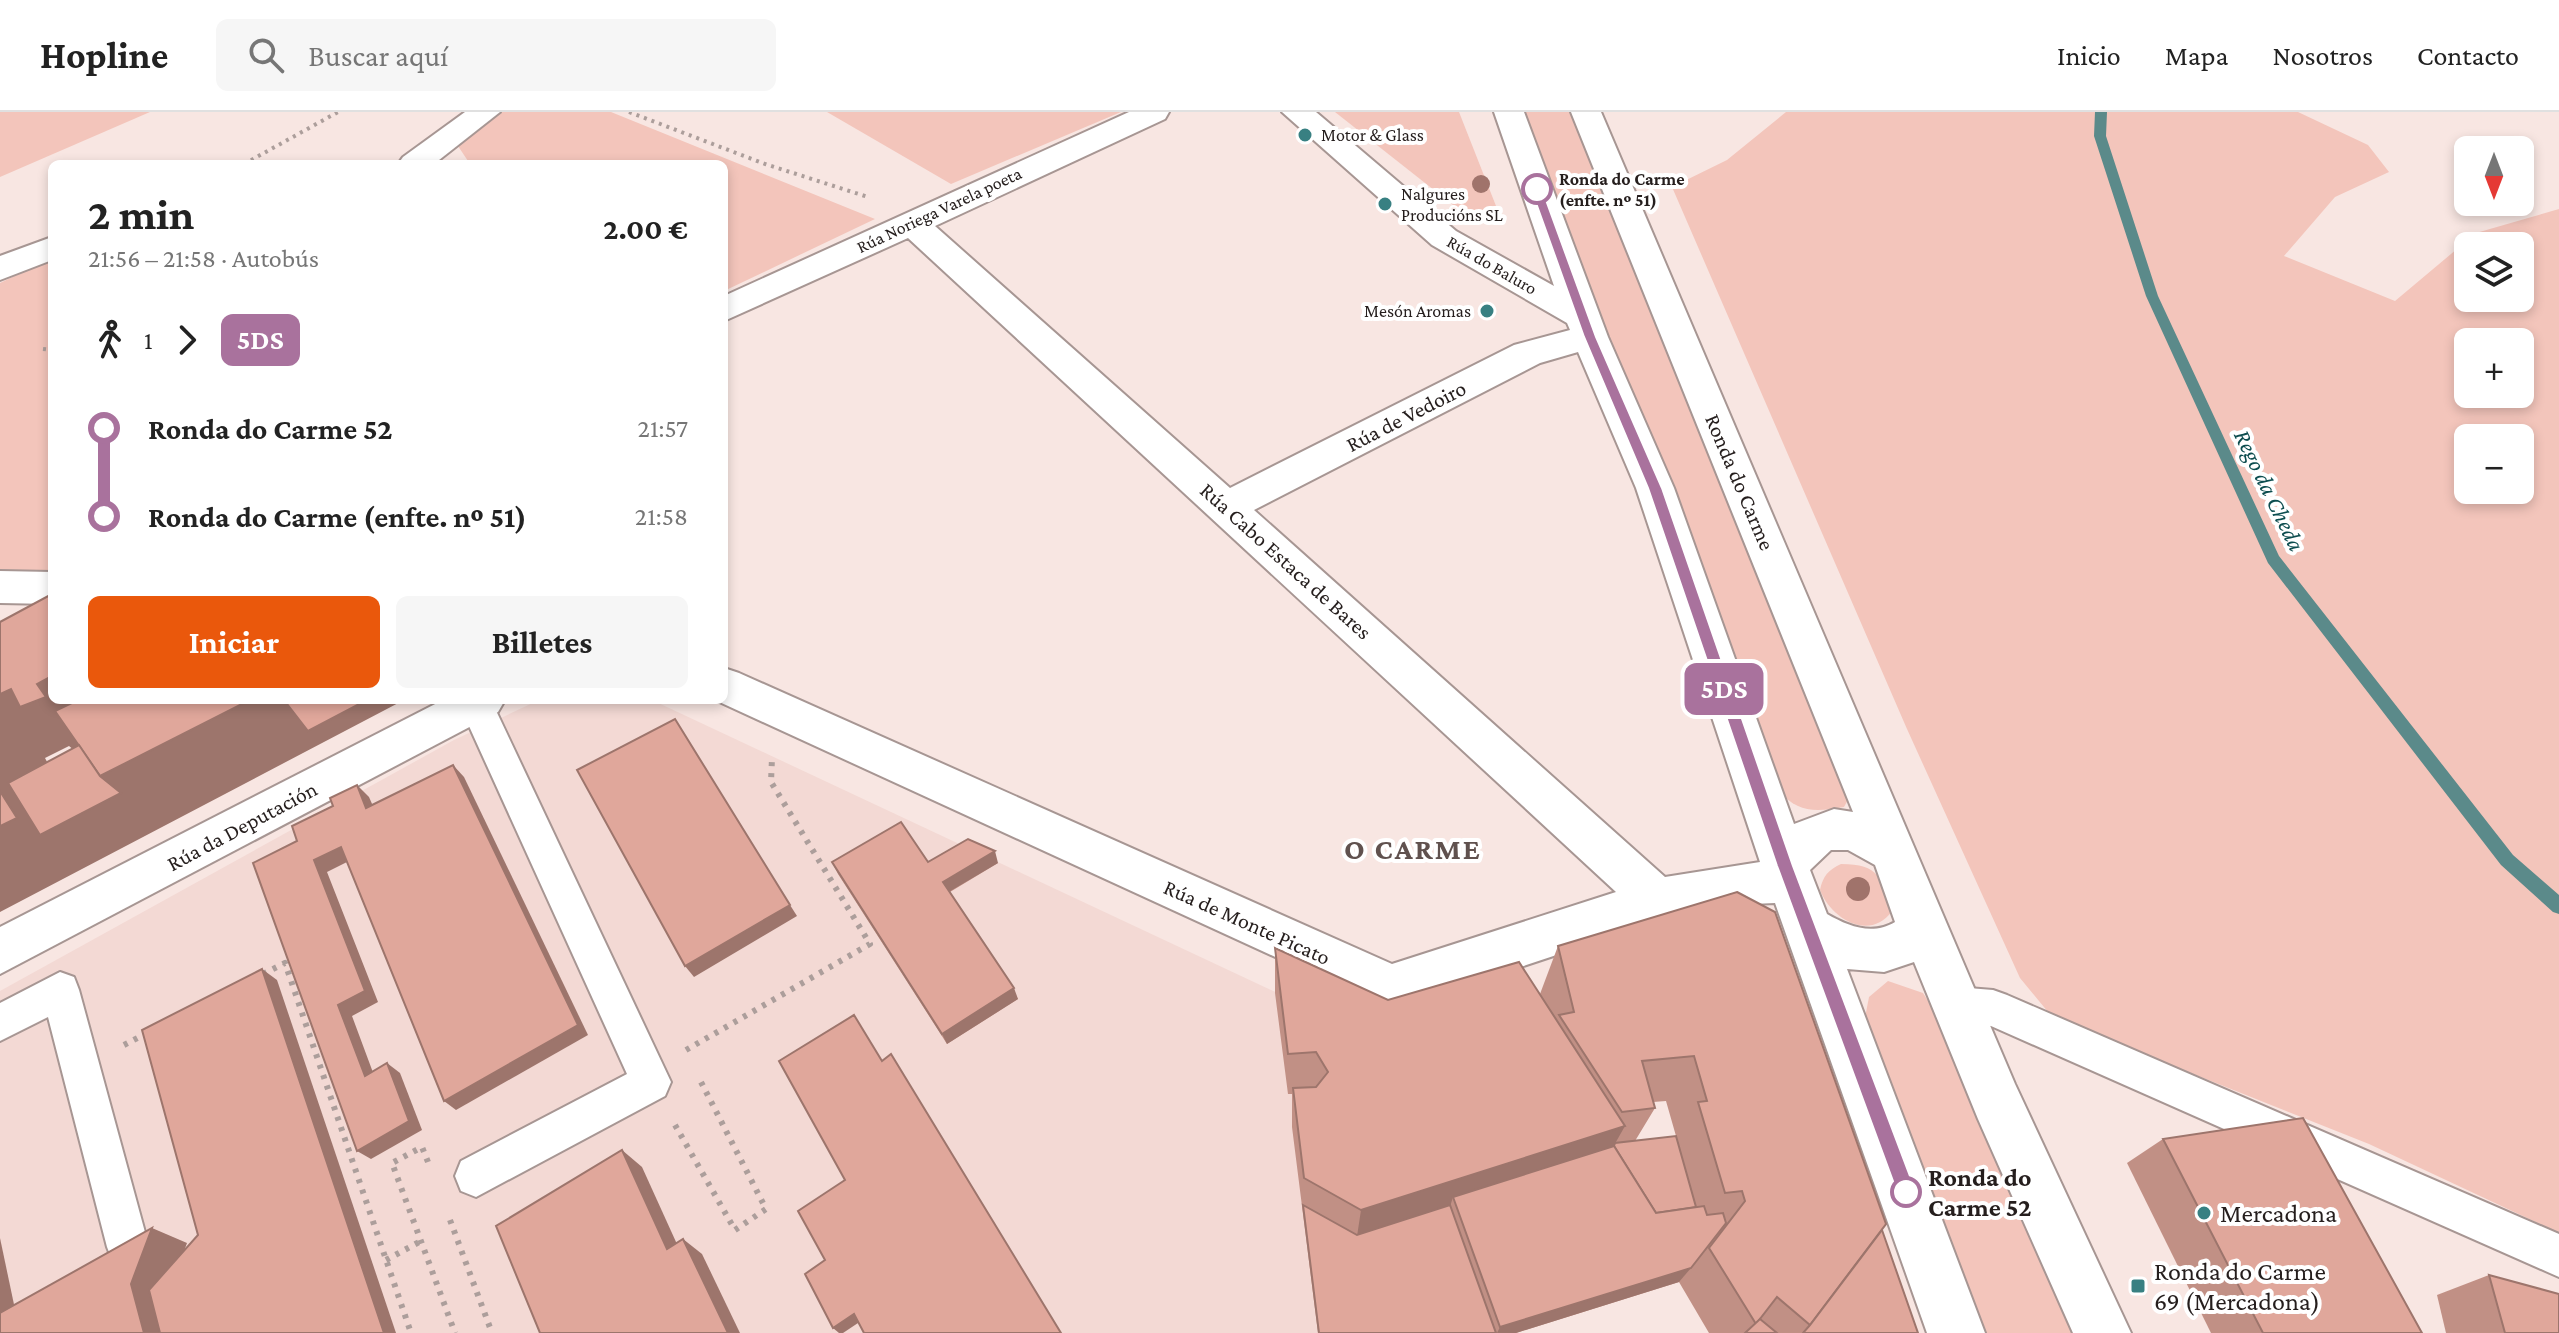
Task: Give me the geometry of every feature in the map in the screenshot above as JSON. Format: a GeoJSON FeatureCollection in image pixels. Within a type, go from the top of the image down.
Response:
{"type":"FeatureCollection","features":[{"type":"Feature","properties":{"kind":"street"},"geometry":{"type":"LineString","coordinates":[[419,160],[485,112]]}},
{"type":"Feature","properties":{"kind":"street","name":"Rúa Noriega Varela poeta"},"geometry":{"type":"LineString","coordinates":[[728,308],[1154,112]]}},
{"type":"Feature","properties":{"kind":"street","name":"Rúa do Baluro"},"geometry":{"type":"LineString","coordinates":[[1297,112],[1444,238],[1587,327]]}},
{"type":"Feature","properties":{"kind":"street"},"geometry":{"type":"LineString","coordinates":[[1509,112],[1587,327],[1655,488],[1788,874],[1956,1333]]}},
{"type":"Feature","properties":{"kind":"street","name":"Ronda do Carme"},"geometry":{"type":"LineString","coordinates":[[1586,112],[1996,1101],[2102,1333]]}},
{"type":"Feature","properties":{"kind":"street","name":"Rúa Cabo Estaca de Bares"},"geometry":{"type":"LineString","coordinates":[[919,220],[1227,507],[1658,900]]}},
{"type":"Feature","properties":{"kind":"street"},"geometry":{"type":"LineString","coordinates":[[0,269],[48,250]]}},
{"type":"Feature","properties":{"kind":"street","name":"Rúa de Vedoiro"},"geometry":{"type":"LineString","coordinates":[[1227,507],[1527,354],[1587,327]]}},
{"type":"Feature","properties":{"kind":"street"},"geometry":{"type":"LineString","coordinates":[[0,587],[48,588]]}},
{"type":"Feature","properties":{"kind":"street","name":"Rúa de Monte Picato"},"geometry":{"type":"LineString","coordinates":[[728,687],[1391,987],[1658,900],[1788,874]]}},
{"type":"Feature","properties":{"kind":"street","name":"Rúa da Deputación"},"geometry":{"type":"LineString","coordinates":[[0,952],[476,704]]}},
{"type":"Feature","properties":{"kind":"street"},"geometry":{"type":"LineString","coordinates":[[1788,874],[1799,846],[1811,836],[1842,828],[1862,832],[1893,852]]}},
{"type":"Feature","properties":{"kind":"street"},"geometry":{"type":"LineString","coordinates":[[1809,929],[1835,945],[1863,951],[1898,947],[1914,939],[1925,925]]}},
{"type":"Feature","properties":{"kind":"lane"},"geometry":{"type":"LineString","coordinates":[[476,1176],[651,1082],[481,704]]}},
{"type":"Feature","properties":{"kind":"lane"},"geometry":{"type":"LineString","coordinates":[[0,1023],[60,990],[128,1247]]}},
{"type":"Feature","properties":{"kind":"lane"},"geometry":{"type":"LineString","coordinates":[[1956,1005],[1993,1008],[2559,1256]]}},
{"type":"Feature","properties":{"kind":"path"},"geometry":{"type":"LineString","coordinates":[[251,160],[338,112]]}},
{"type":"Feature","properties":{"kind":"path"},"geometry":{"type":"LineString","coordinates":[[629,112],[919,220]]}},
{"type":"Feature","properties":{"kind":"path"},"geometry":{"type":"LineString","coordinates":[[43,349],[48,350]]}},
{"type":"Feature","properties":{"kind":"path"},"geometry":{"type":"LineString","coordinates":[[692,1064],[685,1051],[870,944],[771,782],[772,756],[777,750]]}},
{"type":"Feature","properties":{"kind":"path"},"geometry":{"type":"LineString","coordinates":[[257,977],[285,963],[411,1333]]}},
{"type":"Feature","properties":{"kind":"path"},"geometry":{"type":"LineString","coordinates":[[80,1067],[162,1026]]}},
{"type":"Feature","properties":{"kind":"path"},"geometry":{"type":"LineString","coordinates":[[651,1082],[735,1230],[766,1209],[699,1077]]}},
{"type":"Feature","properties":{"kind":"path"},"geometry":{"type":"LineString","coordinates":[[432,1173],[422,1147],[392,1163],[455,1333]]}},
{"type":"Feature","properties":{"kind":"path"},"geometry":{"type":"LineString","coordinates":[[447,1212],[492,1333]]}},
{"type":"Feature","properties":{"kind":"path"},"geometry":{"type":"LineString","coordinates":[[386,1260],[421,1241]]}},
{"type":"Feature","properties":{"kind":"shaded area"},"geometry":{"type":"Polygon","coordinates":[[[0,112],[150,112],[0,177],[0,112]]]}},
{"type":"Feature","properties":{"kind":"shaded area"},"geometry":{"type":"Polygon","coordinates":[[[498,112],[611,112],[875,219],[728,289],[728,160],[467,160],[456,143],[498,112]]]}},
{"type":"Feature","properties":{"kind":"shaded area"},"geometry":{"type":"Polygon","coordinates":[[[827,112],[1121,112],[951,184],[827,112]]]}},
{"type":"Feature","properties":{"kind":"shaded area"},"geometry":{"type":"Polygon","coordinates":[[[1335,112],[1459,112],[1498,211],[1472,220],[1335,112]]]}},
{"type":"Feature","properties":{"kind":"shaded area"},"geometry":{"type":"Polygon","coordinates":[[[1524,112],[1574,112],[1853,791],[1844,807],[1822,810],[1804,808],[1789,800],[1772,784],[1524,112]]]}},
{"type":"Feature","properties":{"kind":"shaded area"},"geometry":{"type":"Polygon","coordinates":[[[1786,112],[2298,112],[2368,145],[2389,172],[2335,197],[2284,256],[2395,301],[2454,251],[2454,312],[2534,312],[2534,232],[2479,232],[2559,209],[2559,1233],[2369,1144],[2053,1018],[2020,978],[1907,729],[1672,187],[1727,160],[1786,112]]]}},
{"type":"Feature","properties":{"kind":"shaded area"},"geometry":{"type":"Polygon","coordinates":[[[48,260],[48,584],[0,582],[0,283],[48,260]]]}},
{"type":"Feature","properties":{"kind":"shaded area"},"geometry":{"type":"Polygon","coordinates":[[[530,704],[661,704],[1382,1042],[1516,1333],[0,1333],[0,991],[454,740],[530,704]]]}},
{"type":"Feature","properties":{"kind":"shaded area"},"geometry":{"type":"Polygon","coordinates":[[[1841,864],[1864,867],[1877,875],[1892,911],[1883,920],[1873,925],[1852,923],[1842,918],[1825,900],[1820,890],[1823,881],[1829,871],[1841,864]]]}},
{"type":"Feature","properties":{"kind":"shaded area"},"geometry":{"type":"Polygon","coordinates":[[[1888,981],[1923,993],[1946,1029],[2072,1333],[1981,1333],[1863,1028],[1869,997],[1888,981]]]}},
{"type":"Feature","properties":{"kind":"building"},"geometry":{"type":"Polygon","coordinates":[[[48,596],[48,678],[37,684],[46,697],[20,707],[11,689],[0,694],[0,622],[48,596]]]}},
{"type":"Feature","properties":{"kind":"building"},"geometry":{"type":"Polygon","coordinates":[[[70,704],[242,704],[100,776],[55,711],[70,704]]]}},
{"type":"Feature","properties":{"kind":"building"},"geometry":{"type":"Polygon","coordinates":[[[287,704],[359,704],[308,731],[287,704]]]}},
{"type":"Feature","properties":{"kind":"building"},"geometry":{"type":"Polygon","coordinates":[[[675,719],[790,905],[685,966],[577,770],[675,719]]]}},
{"type":"Feature","properties":{"kind":"building"},"geometry":{"type":"Polygon","coordinates":[[[79,745],[100,776],[121,793],[40,835],[8,783],[79,745]]]}},
{"type":"Feature","properties":{"kind":"building"},"geometry":{"type":"Polygon","coordinates":[[[453,765],[578,1025],[444,1101],[341,847],[314,860],[365,991],[338,1005],[365,1076],[387,1063],[409,1121],[357,1151],[253,863],[297,841],[292,826],[333,806],[330,798],[357,785],[366,808],[453,765]]]}},
{"type":"Feature","properties":{"kind":"building"},"geometry":{"type":"Polygon","coordinates":[[[0,791],[17,818],[0,826],[0,791]]]}},
{"type":"Feature","properties":{"kind":"building"},"geometry":{"type":"Polygon","coordinates":[[[901,822],[928,862],[968,839],[995,851],[943,882],[1014,988],[942,1034],[832,862],[901,822]]]}},
{"type":"Feature","properties":{"kind":"building"},"geometry":{"type":"Polygon","coordinates":[[[1737,892],[1775,912],[1886,1224],[1810,1325],[1777,1297],[1756,1324],[1709,1248],[1745,1201],[1742,1191],[1725,1193],[1698,1102],[1707,1101],[1694,1056],[1642,1061],[1655,1108],[1622,1112],[1559,1015],[1574,1012],[1558,946],[1737,892]]]}},
{"type":"Feature","properties":{"kind":"building"},"geometry":{"type":"Polygon","coordinates":[[[1275,948],[1388,1000],[1519,962],[1625,1126],[1361,1210],[1304,1178],[1293,1088],[1316,1087],[1328,1072],[1316,1052],[1288,1054],[1275,948]]]}},
{"type":"Feature","properties":{"kind":"building"},"geometry":{"type":"Polygon","coordinates":[[[262,969],[384,1333],[160,1333],[149,1290],[198,1235],[142,1030],[262,969]]]}},
{"type":"Feature","properties":{"kind":"building"},"geometry":{"type":"Polygon","coordinates":[[[854,1015],[882,1061],[891,1054],[1061,1333],[864,1333],[854,1314],[833,1328],[805,1274],[825,1260],[798,1211],[845,1180],[779,1061],[854,1015]]]}},
{"type":"Feature","properties":{"kind":"building"},"geometry":{"type":"Polygon","coordinates":[[[2303,1118],[2422,1333],[2263,1333],[2163,1139],[2303,1118]]]}},
{"type":"Feature","properties":{"kind":"building"},"geometry":{"type":"Polygon","coordinates":[[[1676,1136],[1696,1207],[1656,1213],[1614,1146],[1615,1143],[1676,1136]]]}},
{"type":"Feature","properties":{"kind":"building"},"geometry":{"type":"Polygon","coordinates":[[[1614,1146],[1656,1213],[1704,1206],[1707,1215],[1723,1213],[1726,1223],[1691,1268],[1500,1327],[1453,1197],[1614,1146]]]}},
{"type":"Feature","properties":{"kind":"building"},"geometry":{"type":"Polygon","coordinates":[[[622,1150],[667,1249],[683,1239],[728,1333],[540,1333],[496,1226],[622,1150]]]}},
{"type":"Feature","properties":{"kind":"building"},"geometry":{"type":"Polygon","coordinates":[[[1303,1205],[1357,1235],[1450,1205],[1496,1333],[1319,1333],[1303,1205]]]}},
{"type":"Feature","properties":{"kind":"building"},"geometry":{"type":"Polygon","coordinates":[[[152,1228],[131,1284],[144,1333],[0,1333],[0,1313],[152,1228]]]}},
{"type":"Feature","properties":{"kind":"building"},"geometry":{"type":"Polygon","coordinates":[[[1882,1230],[1918,1333],[1803,1333],[1810,1325],[1882,1230]]]}},
{"type":"Feature","properties":{"kind":"building"},"geometry":{"type":"Polygon","coordinates":[[[2489,1275],[2559,1294],[2559,1333],[2505,1333],[2489,1275]]]}},
{"type":"Feature","properties":{"kind":"building"},"geometry":{"type":"Polygon","coordinates":[[[1760,1319],[1777,1333],[1745,1333],[1760,1319]]]}},
{"type":"Feature","properties":{"kind":"waterway","name":"Rego da Cheda"},"geometry":{"type":"LineString","coordinates":[[2101,112],[2100,136],[2152,296],[2273,559],[2507,860],[2559,906]]}},
{"type":"Feature","properties":{"kind":"bus line","name":"5DS"},"geometry":{"type":"LineString","coordinates":[[1537,189],[1590,337],[1655,488],[1785,866],[1906,1192]]}},
{"type":"Feature","properties":{"kind":"place","name":"Motor & Glass"},"geometry":{"type":"Point","coordinates":[1305,135]}},
{"type":"Feature","properties":{"kind":"place","name":"Ronda do Carme (enfte. nº 51)"},"geometry":{"type":"Point","coordinates":[1537,189]}},
{"type":"Feature","properties":{"kind":"place","name":"Nalgures Producións SL"},"geometry":{"type":"Point","coordinates":[1385,204]}},
{"type":"Feature","properties":{"kind":"place","name":"Mesón Aromas"},"geometry":{"type":"Point","coordinates":[1487,311]}},
{"type":"Feature","properties":{"kind":"place","name":"Ronda do Carme 52"},"geometry":{"type":"Point","coordinates":[1906,1192]}},
{"type":"Feature","properties":{"kind":"place","name":"Mercadona"},"geometry":{"type":"Point","coordinates":[2204,1213]}},
{"type":"Feature","properties":{"kind":"place","name":"Ronda do Carme 69 (Mercadona)"},"geometry":{"type":"Point","coordinates":[2138,1286]}},
{"type":"Feature","properties":{"kind":"district","name":"O CARME"},"geometry":{"type":"Point","coordinates":[1413,848]}}]}
